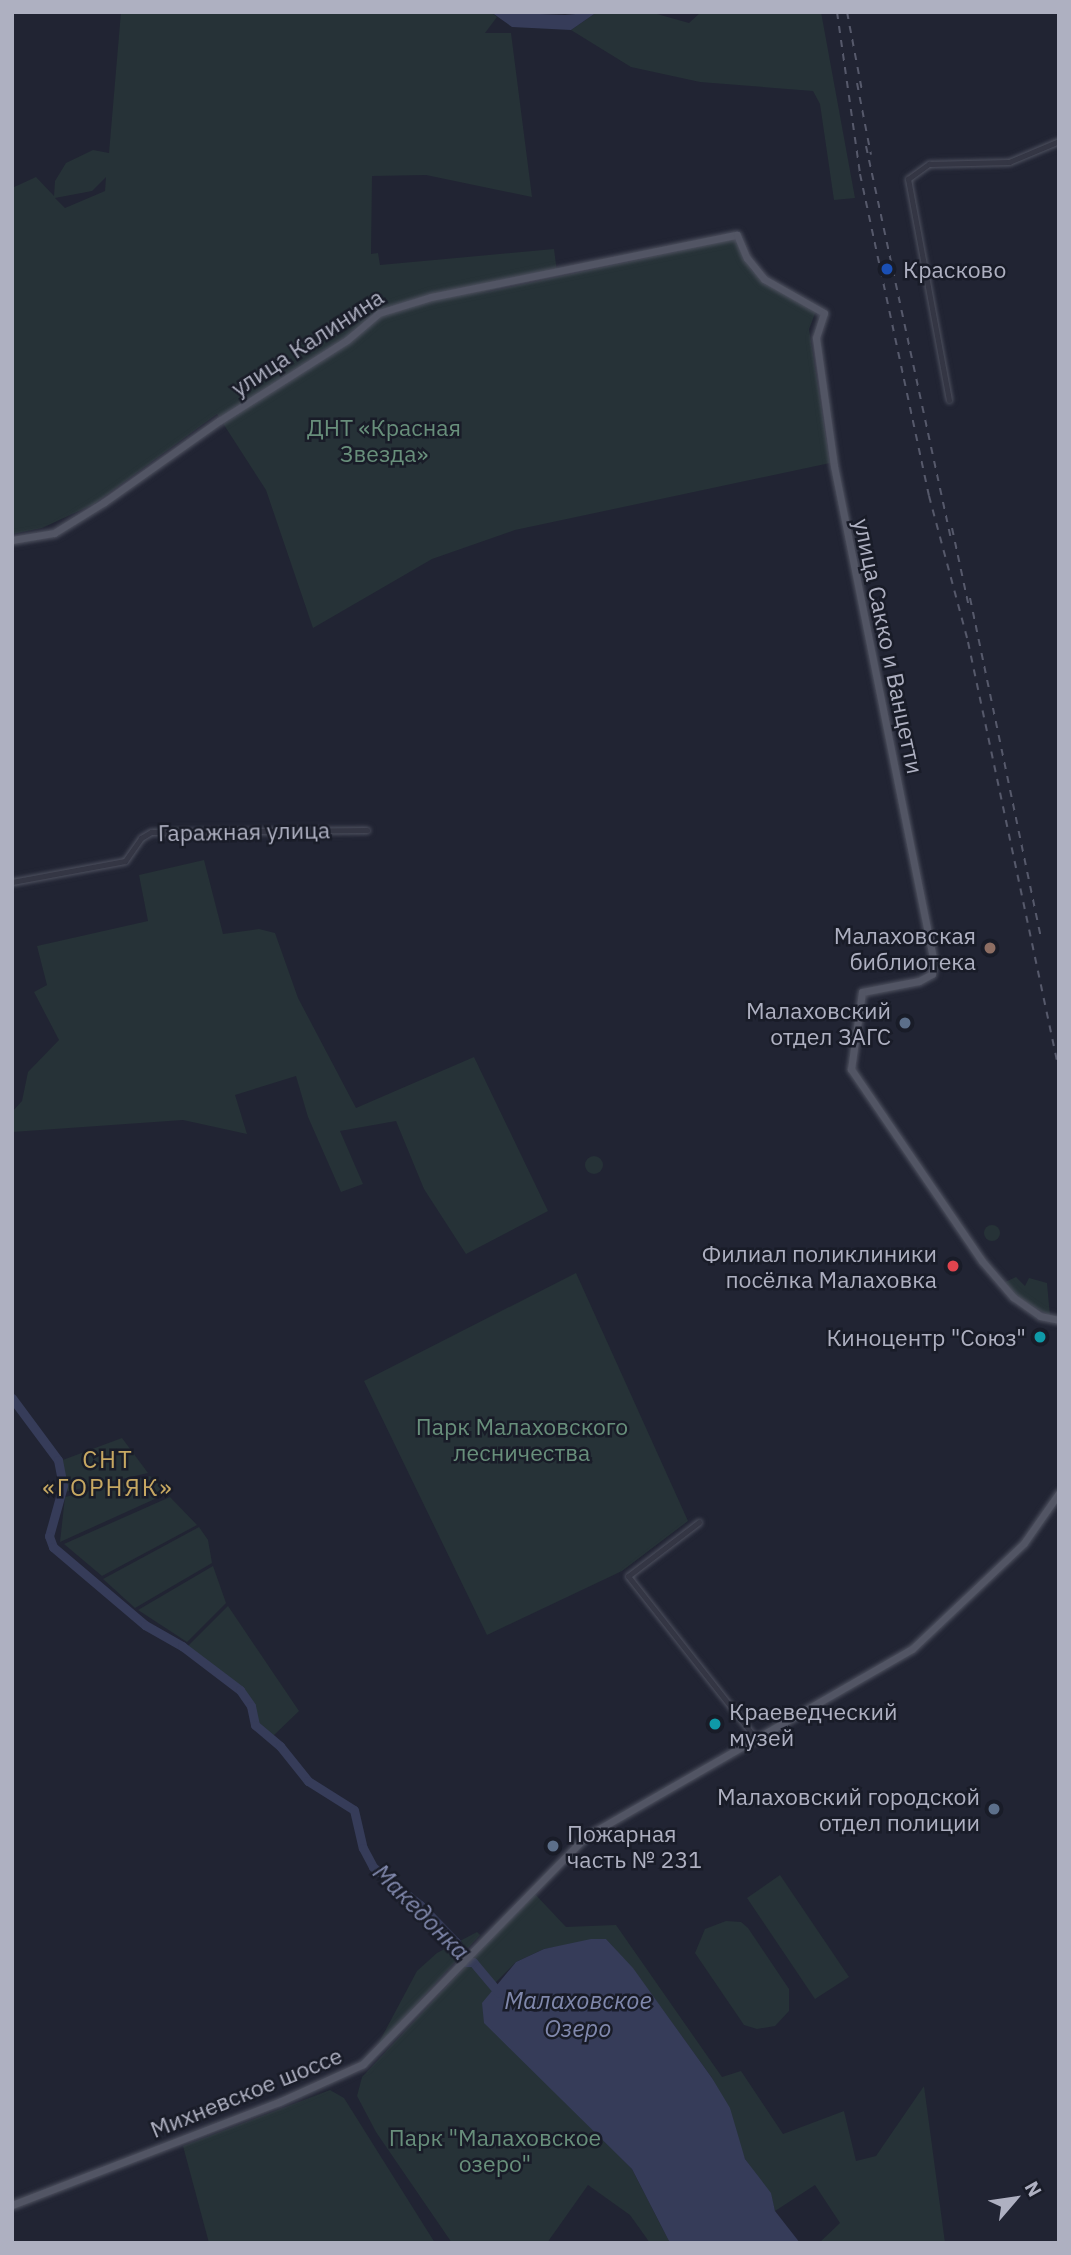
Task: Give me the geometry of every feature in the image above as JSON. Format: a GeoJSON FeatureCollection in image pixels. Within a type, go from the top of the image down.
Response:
{"type":"FeatureCollection","features":[{"type":"Feature","properties":{"kind":"main road","name":"улица Сакко и Ванцетти"},"geometry":{"type":"LineString","coordinates":[[737,235],[754,270],[822,311],[824,315],[818,324],[820,387],[933,958],[932,974],[912,983],[862,992],[851,1069],[955,1223],[1013,1297],[1040,1316],[1059,1320]]}},
{"type":"Feature","properties":{"kind":"main road","name":"улица Калинина"},"geometry":{"type":"LineString","coordinates":[[12,540],[43,537],[64,527],[347,340],[379,313],[431,297],[737,235]]}},
{"type":"Feature","properties":{"kind":"main road","name":"Михневское шоссе"},"geometry":{"type":"LineString","coordinates":[[12,2205],[347,2074],[388,2042],[483,1939],[589,1833],[757,1740],[921,1643],[1024,1543],[1059,1493]]}},
{"type":"Feature","properties":{"kind":"street"},"geometry":{"type":"LineString","coordinates":[[949,400],[908,179],[911,174],[929,164],[1009,162],[1059,141]]}},
{"type":"Feature","properties":{"kind":"street","name":"Гаражная улица"},"geometry":{"type":"LineString","coordinates":[[12,882],[122,863],[151,832],[367,830]]}},
{"type":"Feature","properties":{"kind":"street"},"geometry":{"type":"LineString","coordinates":[[699,1522],[628,1576],[757,1740]]}},
{"type":"Feature","properties":{"kind":"green space","name":"ДНТ «Красная Звезда»"},"geometry":{"type":"Polygon","coordinates":[[[121,12],[491,12],[497,17],[485,33],[511,33],[532,197],[426,175],[372,176],[371,254],[378,253],[380,265],[554,249],[557,272],[477,294],[735,239],[752,271],[816,311],[809,329],[830,463],[515,530],[432,559],[313,628],[266,490],[217,414],[94,504],[42,528],[12,534],[12,188],[36,177],[54,196],[55,181],[66,163],[93,150],[109,153],[121,12]],[[106,177],[92,191],[55,198],[65,208],[105,191],[106,177]]]}},
{"type":"Feature","properties":{"kind":"green space"},"geometry":{"type":"Polygon","coordinates":[[[597,12],[650,12],[689,23],[701,12],[821,12],[855,198],[834,200],[820,104],[813,91],[700,82],[631,67],[571,30],[597,12]]]}},
{"type":"Feature","properties":{"kind":"green space"},"geometry":{"type":"Polygon","coordinates":[[[204,860],[223,934],[259,929],[275,933],[298,998],[356,1108],[474,1057],[548,1211],[466,1254],[424,1189],[396,1121],[340,1131],[363,1184],[341,1192],[308,1117],[296,1076],[235,1095],[247,1134],[183,1120],[12,1132],[12,1112],[22,1101],[28,1072],[59,1040],[34,992],[47,985],[37,946],[148,921],[139,875],[204,860]]]}},
{"type":"Feature","properties":{"kind":"green space"},"geometry":{"type":"Polygon","coordinates":[[[590,1156],[598,1156],[603,1165],[601,1172],[590,1174],[585,1169],[585,1161],[590,1156]]]}},
{"type":"Feature","properties":{"kind":"green space"},"geometry":{"type":"Polygon","coordinates":[[[989,1225],[995,1225],[1000,1233],[998,1239],[989,1241],[984,1236],[984,1230],[989,1225]]]}},
{"type":"Feature","properties":{"kind":"green space","name":"Парк Малаховского лесничества"},"geometry":{"type":"Polygon","coordinates":[[[576,1273],[688,1521],[622,1571],[487,1635],[364,1381],[576,1273]]]}},
{"type":"Feature","properties":{"kind":"green space"},"geometry":{"type":"Polygon","coordinates":[[[1016,1277],[1025,1286],[1029,1278],[1047,1283],[1050,1316],[1015,1296],[1003,1283],[1016,1277]]]}},
{"type":"Feature","properties":{"kind":"green space"},"geometry":{"type":"Polygon","coordinates":[[[122,1438],[148,1473],[65,1492],[60,1461],[122,1438]]]}},
{"type":"Feature","properties":{"kind":"green space"},"geometry":{"type":"Polygon","coordinates":[[[150,1476],[168,1493],[60,1542],[65,1497],[150,1476]]]}},
{"type":"Feature","properties":{"kind":"green space"},"geometry":{"type":"Polygon","coordinates":[[[170,1497],[197,1525],[102,1576],[64,1544],[170,1497]]]}},
{"type":"Feature","properties":{"kind":"green space"},"geometry":{"type":"Polygon","coordinates":[[[199,1527],[208,1540],[212,1563],[135,1608],[103,1579],[199,1527]]]}},
{"type":"Feature","properties":{"kind":"green space"},"geometry":{"type":"Polygon","coordinates":[[[213,1566],[226,1603],[187,1642],[138,1610],[213,1566]]]}},
{"type":"Feature","properties":{"kind":"green space"},"geometry":{"type":"Polygon","coordinates":[[[228,1606],[299,1711],[272,1737],[256,1725],[252,1705],[241,1688],[188,1646],[228,1606]]]}},
{"type":"Feature","properties":{"kind":"green space"},"geometry":{"type":"Polygon","coordinates":[[[780,1875],[849,1977],[815,1999],[747,1898],[780,1875]]]}},
{"type":"Feature","properties":{"kind":"green space","name":"Парк \"Малаховское озеро\""},"geometry":{"type":"Polygon","coordinates":[[[534,1893],[566,1927],[616,1925],[722,2077],[741,2071],[783,2134],[844,2111],[856,2161],[876,2156],[924,2086],[945,2243],[819,2243],[840,2223],[815,2185],[775,2211],[771,2196],[745,2159],[712,2078],[633,1969],[606,1939],[544,1949],[516,1962],[492,1986],[511,2047],[632,2169],[670,2243],[650,2243],[630,2215],[588,2185],[547,2243],[452,2243],[376,2132],[357,2096],[362,2077],[534,1893]]]}},
{"type":"Feature","properties":{"kind":"green space"},"geometry":{"type":"Polygon","coordinates":[[[726,1921],[741,1922],[748,1928],[789,1989],[789,2011],[775,2026],[757,2029],[744,2025],[695,1953],[705,1929],[726,1921]]]}},
{"type":"Feature","properties":{"kind":"green space"},"geometry":{"type":"Polygon","coordinates":[[[477,1932],[480,1935],[376,2048],[417,1971],[437,1953],[477,1932]]]}},
{"type":"Feature","properties":{"kind":"green space"},"geometry":{"type":"Polygon","coordinates":[[[330,2090],[344,2098],[435,2243],[209,2243],[183,2146],[330,2090]]]}},
{"type":"Feature","properties":{"kind":"water"},"geometry":{"type":"Polygon","coordinates":[[[491,12],[565,15],[597,12],[571,30],[512,27],[491,12]]]}},
{"type":"Feature","properties":{"kind":"water","name":"Малаховское Озеро"},"geometry":{"type":"Polygon","coordinates":[[[591,1939],[606,1939],[633,1968],[712,2078],[730,2108],[745,2159],[771,2193],[775,2211],[800,2243],[670,2243],[632,2169],[484,2023],[482,2003],[516,1962],[544,1949],[591,1939]]]}},
{"type":"Feature","properties":{"kind":"waterway","name":"Македонка"},"geometry":{"type":"LineString","coordinates":[[12,1398],[58,1460],[63,1486],[49,1536],[53,1547],[145,1625],[182,1646],[240,1690],[251,1706],[255,1725],[280,1746],[308,1781],[354,1810],[363,1848],[373,1867],[420,1905],[456,1942],[466,1962],[473,1962],[499,1993]]}},
{"type":"Feature","properties":{"kind":"railway"},"geometry":{"type":"LineString","coordinates":[[837,12],[860,174],[929,496],[968,642],[1059,1070]]}},
{"type":"Feature","properties":{"kind":"railway"},"geometry":{"type":"LineString","coordinates":[[847,12],[862,91]]}},
{"type":"Feature","properties":{"kind":"railway"},"geometry":{"type":"LineString","coordinates":[[857,83],[871,155]]}},
{"type":"Feature","properties":{"kind":"railway"},"geometry":{"type":"LineString","coordinates":[[866,146],[950,536]]}},
{"type":"Feature","properties":{"kind":"railway"},"geometry":{"type":"LineString","coordinates":[[952,528],[969,607]]}},
{"type":"Feature","properties":{"kind":"railway"},"geometry":{"type":"LineString","coordinates":[[970,598],[1041,937]]}},
{"type":"Feature","properties":{"kind":"place","name":"Красково"},"geometry":{"type":"Point","coordinates":[887,269]}},
{"type":"Feature","properties":{"kind":"place","name":"Малаховская библиотека"},"geometry":{"type":"Point","coordinates":[990,948]}},
{"type":"Feature","properties":{"kind":"place","name":"Малаховский отдел ЗАГС"},"geometry":{"type":"Point","coordinates":[905,1023]}},
{"type":"Feature","properties":{"kind":"place","name":"Филиал поликлиники посёлка Малаховка"},"geometry":{"type":"Point","coordinates":[953,1266]}},
{"type":"Feature","properties":{"kind":"place","name":"Киноцентр \"Союз\""},"geometry":{"type":"Point","coordinates":[1040,1337]}},
{"type":"Feature","properties":{"kind":"place","name":"Краеведческий музей"},"geometry":{"type":"Point","coordinates":[715,1724]}},
{"type":"Feature","properties":{"kind":"place","name":"Малаховский городской отдел полиции"},"geometry":{"type":"Point","coordinates":[994,1809]}},
{"type":"Feature","properties":{"kind":"place","name":"Пожарная часть № 231"},"geometry":{"type":"Point","coordinates":[553,1846]}},
{"type":"Feature","properties":{"kind":"district","name":"СНТ «ГОРНЯК»"},"geometry":{"type":"Point","coordinates":[108,1474]}}]}
